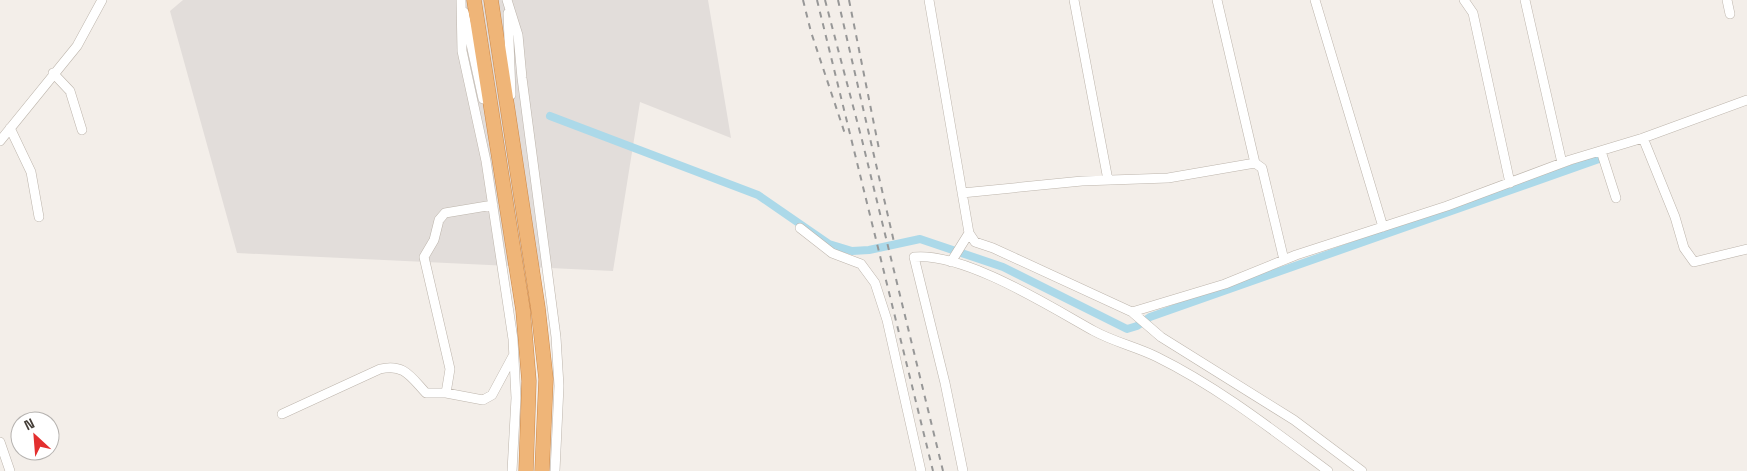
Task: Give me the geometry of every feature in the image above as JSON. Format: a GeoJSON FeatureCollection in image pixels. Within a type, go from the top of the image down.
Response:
{"type":"FeatureCollection","features":[{"type":"Feature","properties":{"kind":"highway"},"geometry":{"type":"LineString","coordinates":[[474,0],[523,310],[528,357],[529,409],[526,471]]}},
{"type":"Feature","properties":{"kind":"highway"},"geometry":{"type":"LineString","coordinates":[[491,0],[513,135],[538,308],[546,379],[542,471]]}},
{"type":"Feature","properties":{"kind":"street"},"geometry":{"type":"LineString","coordinates":[[0,141],[53,73],[77,46],[102,0]]}},
{"type":"Feature","properties":{"kind":"street"},"geometry":{"type":"LineString","coordinates":[[461,0],[501,167]]}},
{"type":"Feature","properties":{"kind":"street"},"geometry":{"type":"LineString","coordinates":[[461,0],[462,51],[486,161],[508,296],[514,353],[516,398],[512,471]]}},
{"type":"Feature","properties":{"kind":"street"},"geometry":{"type":"LineString","coordinates":[[507,0],[513,135]]}},
{"type":"Feature","properties":{"kind":"street"},"geometry":{"type":"LineString","coordinates":[[507,0],[519,42],[522,78],[555,328],[559,386],[555,471]]}},
{"type":"Feature","properties":{"kind":"street"},"geometry":{"type":"LineString","coordinates":[[930,0],[969,233],[975,242],[993,248],[1132,312],[1149,327],[1195,359],[1294,420],[1362,471]]}},
{"type":"Feature","properties":{"kind":"street"},"geometry":{"type":"LineString","coordinates":[[1074,0],[1108,180]]}},
{"type":"Feature","properties":{"kind":"street"},"geometry":{"type":"LineString","coordinates":[[1218,0],[1255,163],[1262,168],[1284,260]]}},
{"type":"Feature","properties":{"kind":"street"},"geometry":{"type":"LineString","coordinates":[[1315,0],[1383,227]]}},
{"type":"Feature","properties":{"kind":"street"},"geometry":{"type":"LineString","coordinates":[[1464,0],[1473,13],[1510,182]]}},
{"type":"Feature","properties":{"kind":"street"},"geometry":{"type":"LineString","coordinates":[[1526,0],[1562,163]]}},
{"type":"Feature","properties":{"kind":"street"},"geometry":{"type":"LineString","coordinates":[[1727,0],[1730,14]]}},
{"type":"Feature","properties":{"kind":"street"},"geometry":{"type":"LineString","coordinates":[[53,73],[70,91],[82,130]]}},
{"type":"Feature","properties":{"kind":"street"},"geometry":{"type":"LineString","coordinates":[[1132,312],[1225,284],[1284,260],[1562,163],[1643,138],[1747,100]]}},
{"type":"Feature","properties":{"kind":"street"},"geometry":{"type":"LineString","coordinates":[[10,128],[31,172],[39,217]]}},
{"type":"Feature","properties":{"kind":"street"},"geometry":{"type":"LineString","coordinates":[[1643,138],[1675,217],[1684,248],[1694,262],[1747,250]]}},
{"type":"Feature","properties":{"kind":"street"},"geometry":{"type":"LineString","coordinates":[[1601,151],[1616,198]]}},
{"type":"Feature","properties":{"kind":"street"},"geometry":{"type":"LineString","coordinates":[[962,193],[1108,180],[1168,178],[1255,163]]}},
{"type":"Feature","properties":{"kind":"street"},"geometry":{"type":"LineString","coordinates":[[446,393],[450,370],[424,257],[434,240],[439,220],[445,213],[493,205]]}},
{"type":"Feature","properties":{"kind":"street"},"geometry":{"type":"LineString","coordinates":[[800,228],[832,253],[861,264],[875,283],[887,320],[921,471]]}},
{"type":"Feature","properties":{"kind":"street"},"geometry":{"type":"LineString","coordinates":[[951,262],[969,233]]}},
{"type":"Feature","properties":{"kind":"street"},"geometry":{"type":"LineString","coordinates":[[964,471],[914,256],[928,255],[1004,281],[1105,337],[1157,358],[1218,393],[1328,471]]}},
{"type":"Feature","properties":{"kind":"street"},"geometry":{"type":"LineString","coordinates":[[282,414],[380,369],[391,366],[403,369],[426,393],[446,393],[483,400],[492,395],[514,353]]}},
{"type":"Feature","properties":{"kind":"street"},"geometry":{"type":"LineString","coordinates":[[0,442],[10,471]]}},
{"type":"Feature","properties":{"kind":"shaded area"},"geometry":{"type":"Polygon","coordinates":[[[183,0],[708,0],[731,138],[640,102],[613,271],[237,253],[170,11],[183,0]]]}},
{"type":"Feature","properties":{"kind":"waterway"},"geometry":{"type":"LineString","coordinates":[[550,116],[758,195],[829,244],[852,251],[869,250],[920,239],[1003,267],[1127,329],[1137,326],[1150,317],[1599,159]]}},
{"type":"Feature","properties":{"kind":"railway"},"geometry":{"type":"LineString","coordinates":[[803,0],[811,32],[845,134]]}},
{"type":"Feature","properties":{"kind":"railway"},"geometry":{"type":"LineString","coordinates":[[817,0],[933,471]]}},
{"type":"Feature","properties":{"kind":"railway"},"geometry":{"type":"LineString","coordinates":[[825,0],[862,140],[943,471]]}},
{"type":"Feature","properties":{"kind":"railway"},"geometry":{"type":"LineString","coordinates":[[838,0],[894,242]]}},
{"type":"Feature","properties":{"kind":"railway"},"geometry":{"type":"LineString","coordinates":[[849,0],[879,149]]}}]}
